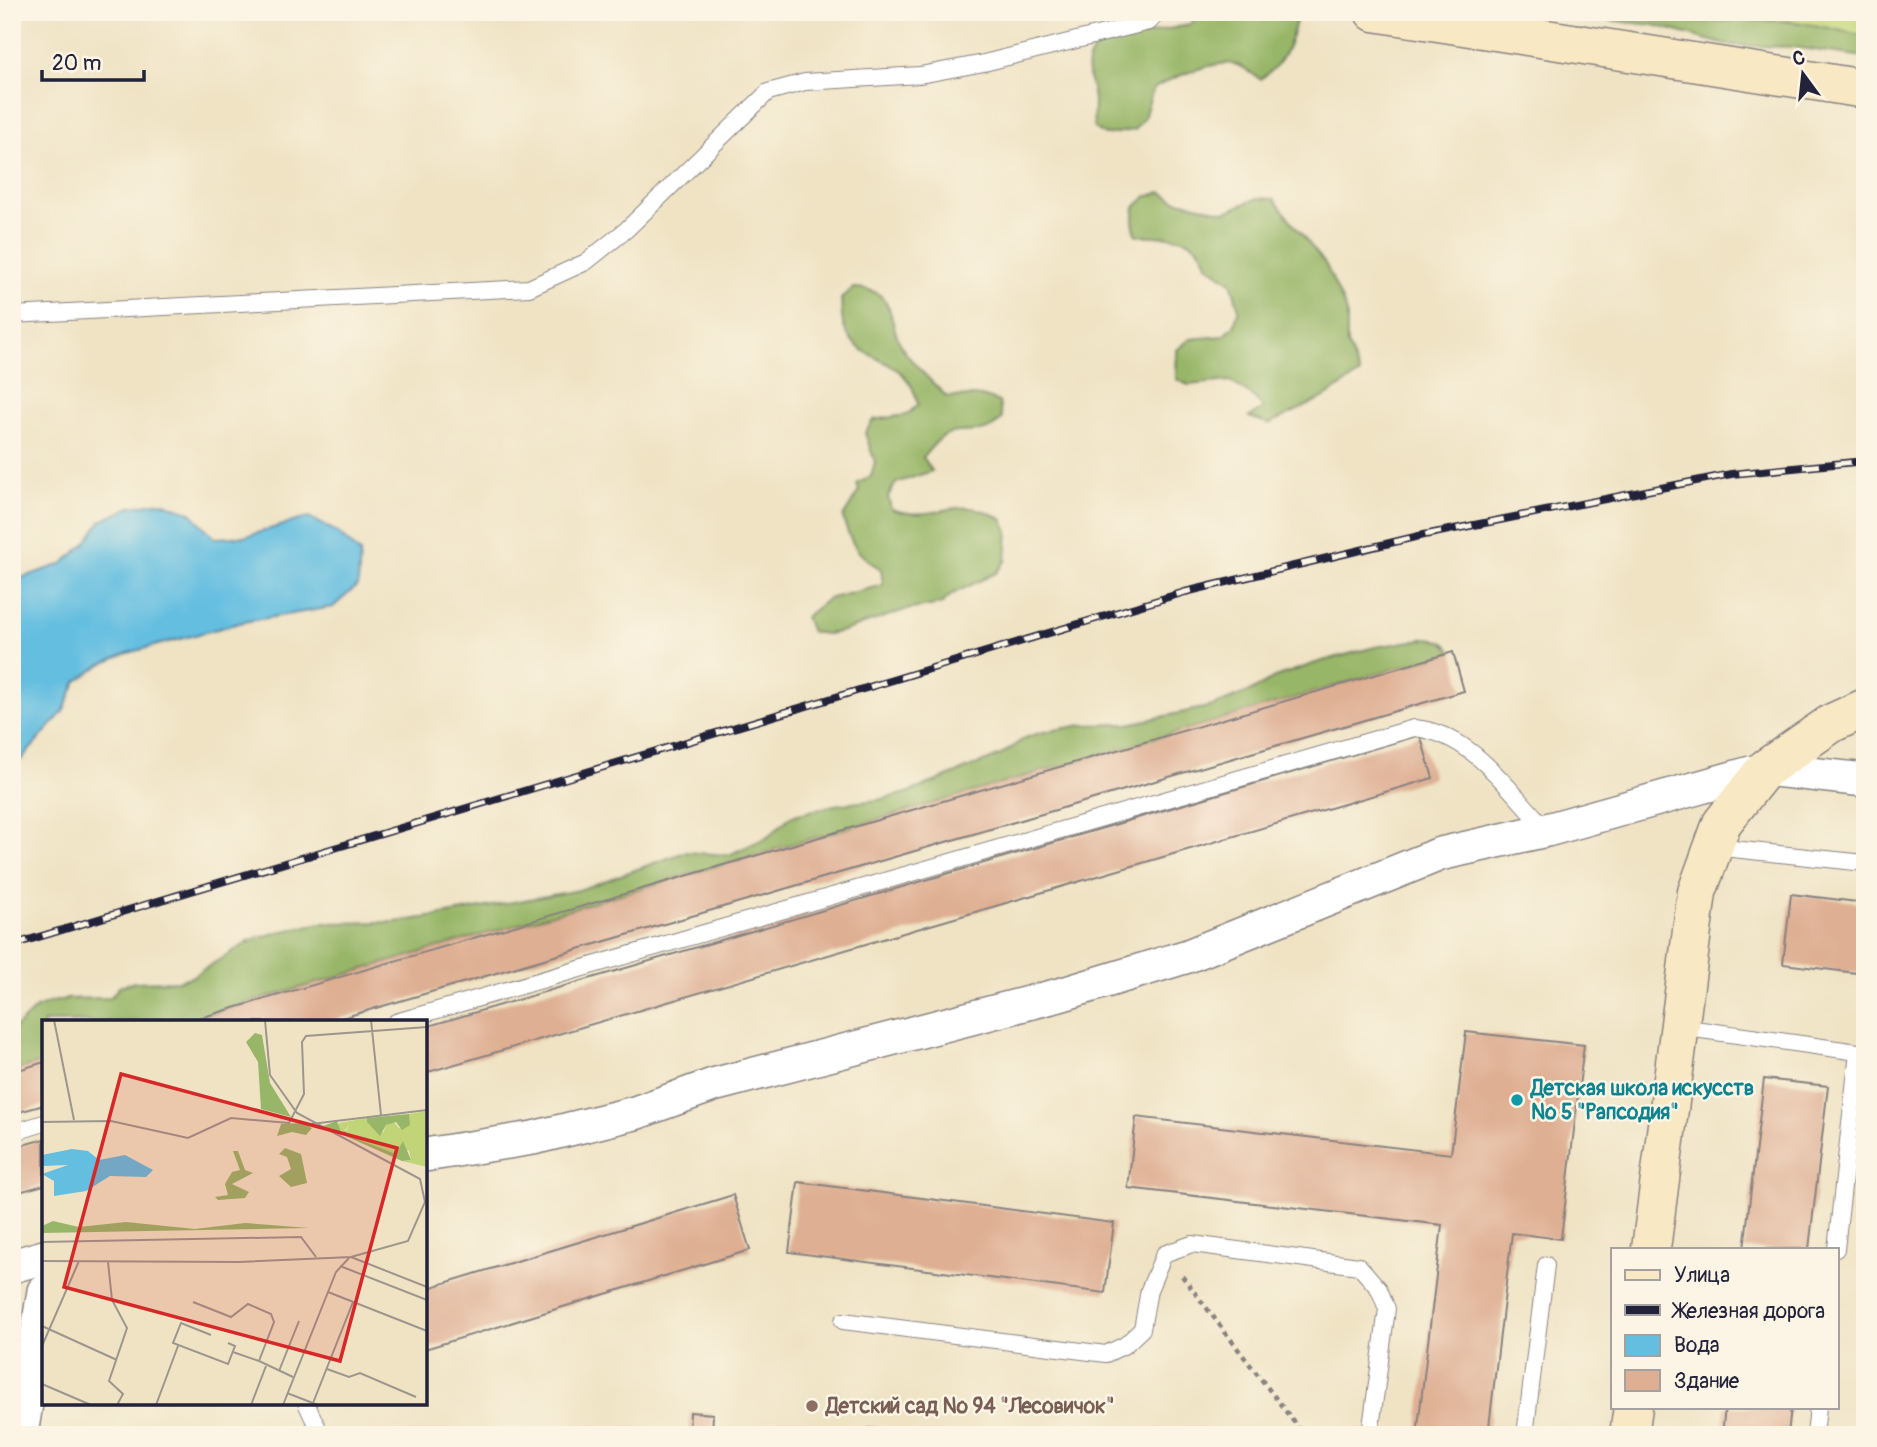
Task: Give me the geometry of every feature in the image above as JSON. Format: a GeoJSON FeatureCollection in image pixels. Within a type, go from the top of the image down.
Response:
{"type":"FeatureCollection","features":[{"type":"Feature","properties":{"kind":"street"},"geometry":{"type":"LineString","coordinates":[[1374,12],[1865,89]]}},
{"type":"Feature","properties":{"kind":"street"},"geometry":{"type":"LineString","coordinates":[[1651,1248],[1697,892],[1722,823],[1765,769],[1832,723],[1865,708]]}},
{"type":"Feature","properties":{"kind":"street"},"geometry":{"type":"LineString","coordinates":[[427,1155],[533,1138],[635,1113],[713,1084],[1063,993],[1188,956],[1440,854],[1547,830],[1765,769],[1865,780]]}},
{"type":"Feature","properties":{"kind":"street"},"geometry":{"type":"LineString","coordinates":[[12,1265],[42,1258]]}},
{"type":"Feature","properties":{"kind":"street"},"geometry":{"type":"LineString","coordinates":[[21,1435],[42,1304]]}},
{"type":"Feature","properties":{"kind":"street"},"geometry":{"type":"LineString","coordinates":[[1629,1435],[1633,1408]]}},
{"type":"Feature","properties":{"kind":"lane"},"geometry":{"type":"LineString","coordinates":[[12,315],[529,288],[586,262],[626,230],[768,92],[805,82],[920,75],[984,63],[1149,22],[1159,12]]}},
{"type":"Feature","properties":{"kind":"lane"},"geometry":{"type":"LineString","coordinates":[[403,1020],[1415,728],[1436,730],[1466,745],[1547,830]]}},
{"type":"Feature","properties":{"kind":"lane"},"geometry":{"type":"LineString","coordinates":[[1713,847],[1865,863]]}},
{"type":"Feature","properties":{"kind":"lane"},"geometry":{"type":"LineString","coordinates":[[1680,1027],[1861,1053],[1836,1248]]}},
{"type":"Feature","properties":{"kind":"lane"},"geometry":{"type":"LineString","coordinates":[[12,1132],[42,1124]]}},
{"type":"Feature","properties":{"kind":"lane"},"geometry":{"type":"LineString","coordinates":[[843,1321],[1106,1354],[1125,1345],[1142,1329],[1149,1290],[1164,1254],[1192,1244],[1359,1266],[1379,1289],[1387,1310],[1370,1435]]}},
{"type":"Feature","properties":{"kind":"lane"},"geometry":{"type":"LineString","coordinates":[[1525,1435],[1546,1265]]}},
{"type":"Feature","properties":{"kind":"lane"},"geometry":{"type":"LineString","coordinates":[[307,1405],[321,1435]]}},
{"type":"Feature","properties":{"kind":"lane"},"geometry":{"type":"LineString","coordinates":[[1815,1435],[1818,1408]]}},
{"type":"Feature","properties":{"kind":"path"},"geometry":{"type":"LineString","coordinates":[[1164,1254],[1304,1435]]}},
{"type":"Feature","properties":{"kind":"green space"},"geometry":{"type":"Polygon","coordinates":[[[1202,12],[1281,12],[1297,17],[1281,60],[1260,79],[1237,65],[1218,64],[1206,67],[1153,89],[1144,118],[1134,130],[1105,135],[1094,128],[1094,100],[1087,68],[1096,47],[1190,24],[1202,12]]]}},
{"type":"Feature","properties":{"kind":"green space"},"geometry":{"type":"Polygon","coordinates":[[[1533,12],[1638,12],[1667,22],[1760,20],[1801,23],[1865,36],[1865,57],[1793,47],[1726,45],[1654,25],[1533,12]]]}},
{"type":"Feature","properties":{"kind":"green space"},"geometry":{"type":"Polygon","coordinates":[[[1638,12],[1865,12],[1865,36],[1789,21],[1655,21],[1638,12]]]}},
{"type":"Feature","properties":{"kind":"green space"},"geometry":{"type":"Polygon","coordinates":[[[1161,192],[1175,200],[1226,212],[1257,198],[1274,199],[1326,265],[1347,312],[1347,344],[1360,374],[1323,398],[1269,424],[1249,417],[1263,409],[1255,398],[1230,381],[1188,385],[1176,379],[1177,350],[1190,339],[1223,336],[1234,326],[1239,309],[1231,282],[1207,265],[1196,246],[1179,238],[1136,235],[1133,222],[1135,207],[1146,197],[1161,192]]]}},
{"type":"Feature","properties":{"kind":"green space"},"geometry":{"type":"Polygon","coordinates":[[[853,288],[868,290],[885,300],[903,349],[947,397],[982,396],[999,402],[1002,418],[991,428],[952,433],[940,439],[923,457],[932,471],[896,483],[888,496],[891,509],[908,513],[958,508],[985,511],[1002,519],[1008,531],[1006,560],[996,573],[952,594],[941,604],[905,610],[827,634],[811,632],[805,617],[828,599],[883,585],[881,569],[856,548],[843,517],[859,491],[857,484],[871,476],[875,462],[865,433],[873,420],[906,415],[918,405],[913,388],[904,376],[851,340],[844,327],[841,299],[853,288]]]}},
{"type":"Feature","properties":{"kind":"green space"},"geometry":{"type":"Polygon","coordinates":[[[1430,638],[1444,642],[1453,652],[190,1020],[42,1020],[42,1063],[12,1072],[12,1031],[36,1008],[49,1003],[65,999],[110,998],[120,986],[134,982],[177,981],[191,977],[252,940],[279,932],[321,923],[396,922],[437,916],[579,890],[685,852],[729,855],[768,837],[791,816],[834,805],[878,800],[907,793],[1001,755],[1025,738],[1039,733],[1082,725],[1128,724],[1213,706],[1251,691],[1278,676],[1375,647],[1430,638]]]}},
{"type":"Feature","properties":{"kind":"water"},"geometry":{"type":"Polygon","coordinates":[[[161,502],[190,512],[215,538],[247,536],[309,517],[337,532],[360,553],[358,585],[333,607],[243,622],[128,653],[102,664],[76,682],[63,712],[12,770],[12,581],[62,564],[85,544],[101,521],[130,507],[161,502]]]}},
{"type":"Feature","properties":{"kind":"building"},"geometry":{"type":"Polygon","coordinates":[[[1453,652],[1464,691],[335,1020],[193,1020],[1453,652]]]}},
{"type":"Feature","properties":{"kind":"building"},"geometry":{"type":"Polygon","coordinates":[[[1420,735],[1433,778],[427,1072],[427,1026],[1420,735]]]}},
{"type":"Feature","properties":{"kind":"building"},"geometry":{"type":"Polygon","coordinates":[[[1791,894],[1865,903],[1865,974],[1783,964],[1791,894]]]}},
{"type":"Feature","properties":{"kind":"building"},"geometry":{"type":"Polygon","coordinates":[[[1466,1032],[1584,1045],[1561,1239],[1512,1233],[1488,1435],[1417,1435],[1442,1225],[1128,1188],[1136,1117],[1451,1154],[1466,1032]]]}},
{"type":"Feature","properties":{"kind":"building"},"geometry":{"type":"Polygon","coordinates":[[[42,1063],[42,1106],[12,1114],[12,1072],[42,1063]]]}},
{"type":"Feature","properties":{"kind":"building"},"geometry":{"type":"Polygon","coordinates":[[[1764,1079],[1828,1086],[1809,1248],[1744,1248],[1764,1079]]]}},
{"type":"Feature","properties":{"kind":"building"},"geometry":{"type":"Polygon","coordinates":[[[42,1140],[42,1186],[12,1194],[12,1148],[42,1140]]]}},
{"type":"Feature","properties":{"kind":"building"},"geometry":{"type":"Polygon","coordinates":[[[798,1182],[1114,1223],[1105,1293],[789,1252],[798,1182]]]}},
{"type":"Feature","properties":{"kind":"building"},"geometry":{"type":"Polygon","coordinates":[[[733,1195],[750,1250],[427,1348],[427,1288],[733,1195]]]}},
{"type":"Feature","properties":{"kind":"building"},"geometry":{"type":"Polygon","coordinates":[[[1725,1408],[1791,1408],[1788,1435],[1722,1435],[1725,1408]]]}},
{"type":"Feature","properties":{"kind":"building"},"geometry":{"type":"Polygon","coordinates":[[[690,1412],[713,1414],[712,1435],[689,1435],[690,1412]]]}},
{"type":"Feature","properties":{"kind":"building"},"geometry":{"type":"Polygon","coordinates":[[[868,1428],[896,1431],[896,1435],[868,1435],[868,1428]]]}},
{"type":"Feature","properties":{"kind":"building"},"geometry":{"type":"Polygon","coordinates":[[[1041,1428],[1094,1433],[1094,1435],[1040,1435],[1041,1428]]]}},
{"type":"Feature","properties":{"kind":"railway"},"geometry":{"type":"LineString","coordinates":[[12,945],[1185,592],[1419,536],[1731,474],[1865,461]]}},
{"type":"Feature","properties":{"kind":"place","name":"Детская школа искусств № 5 \"Рапсодия\""},"geometry":{"type":"Point","coordinates":[1517,1100]}},
{"type":"Feature","properties":{"kind":"place","name":"Детский сад № 94 \"Лесовичок\""},"geometry":{"type":"Point","coordinates":[812,1406]}}]}
